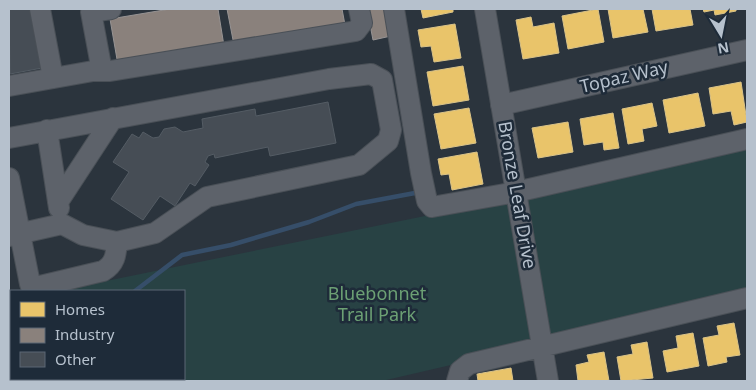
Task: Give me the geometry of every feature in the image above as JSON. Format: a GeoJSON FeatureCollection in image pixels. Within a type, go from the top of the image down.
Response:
{"type":"FeatureCollection","features":[{"type":"Feature","properties":{"kind":"street"},"geometry":{"type":"LineString","coordinates":[[40,9],[53,78]]}},
{"type":"Feature","properties":{"kind":"street"},"geometry":{"type":"LineString","coordinates":[[102,71],[91,12],[111,9]]}},
{"type":"Feature","properties":{"kind":"street"},"geometry":{"type":"LineString","coordinates":[[9,86],[356,31],[362,23],[359,9]]}},
{"type":"Feature","properties":{"kind":"street"},"geometry":{"type":"LineString","coordinates":[[394,9],[428,203],[432,206],[447,206],[516,192],[747,139]]}},
{"type":"Feature","properties":{"kind":"street","name":"Bronze Leaf Drive"},"geometry":{"type":"LineString","coordinates":[[485,9],[548,381]]}},
{"type":"Feature","properties":{"kind":"street","name":"Topaz Way"},"geometry":{"type":"LineString","coordinates":[[501,105],[747,50]]}},
{"type":"Feature","properties":{"kind":"street"},"geometry":{"type":"LineString","coordinates":[[9,138],[371,74],[382,80],[391,130],[388,141],[358,165],[207,197],[155,232],[118,242],[83,235],[62,224],[14,235]]}},
{"type":"Feature","properties":{"kind":"street"},"geometry":{"type":"LineString","coordinates":[[58,202],[114,118]]}},
{"type":"Feature","properties":{"kind":"street"},"geometry":{"type":"LineString","coordinates":[[47,130],[62,224]]}},
{"type":"Feature","properties":{"kind":"street"},"geometry":{"type":"LineString","coordinates":[[9,178],[14,235],[30,284],[40,286],[104,271],[110,267],[116,257],[118,242]]}},
{"type":"Feature","properties":{"kind":"street"},"geometry":{"type":"LineString","coordinates":[[457,381],[460,371],[469,364],[542,345],[747,298]]}},
{"type":"Feature","properties":{"kind":"green space","name":"Bluebonnet Trail Park"},"geometry":{"type":"Polygon","coordinates":[[[747,143],[747,296],[382,381],[20,380],[185,380],[185,290],[62,290],[425,216],[747,143]]]}},
{"type":"Feature","properties":{"kind":"building: Homes"},"geometry":{"type":"Polygon","coordinates":[[[421,9],[453,9],[453,12],[423,18],[421,9]]]}},
{"type":"Feature","properties":{"kind":"building: Homes"},"geometry":{"type":"Polygon","coordinates":[[[598,9],[604,42],[568,49],[562,16],[598,9]]]}},
{"type":"Feature","properties":{"kind":"building: Homes"},"geometry":{"type":"Polygon","coordinates":[[[608,9],[643,9],[648,32],[613,38],[608,9]]]}},
{"type":"Feature","properties":{"kind":"building: Homes"},"geometry":{"type":"Polygon","coordinates":[[[652,9],[690,9],[693,25],[656,31],[652,9]]]}},
{"type":"Feature","properties":{"kind":"building: Homes"},"geometry":{"type":"Polygon","coordinates":[[[703,9],[736,9],[736,11],[715,15],[714,10],[704,12],[703,9]]]}},
{"type":"Feature","properties":{"kind":"building: Homes"},"geometry":{"type":"Polygon","coordinates":[[[531,17],[533,27],[554,23],[559,53],[523,59],[516,20],[531,17]]]}},
{"type":"Feature","properties":{"kind":"building: Homes"},"geometry":{"type":"Polygon","coordinates":[[[455,24],[461,58],[434,62],[431,46],[421,47],[418,30],[455,24]]]}},
{"type":"Feature","properties":{"kind":"building: Homes"},"geometry":{"type":"Polygon","coordinates":[[[463,66],[469,100],[433,106],[427,72],[463,66]]]}},
{"type":"Feature","properties":{"kind":"building: Homes"},"geometry":{"type":"Polygon","coordinates":[[[741,82],[747,122],[734,125],[731,111],[713,114],[709,88],[741,82]]]}},
{"type":"Feature","properties":{"kind":"building: Homes"},"geometry":{"type":"Polygon","coordinates":[[[698,93],[705,126],[669,133],[663,100],[698,93]]]}},
{"type":"Feature","properties":{"kind":"building: Homes"},"geometry":{"type":"Polygon","coordinates":[[[652,103],[657,126],[642,129],[644,141],[628,144],[622,109],[652,103]]]}},
{"type":"Feature","properties":{"kind":"building: Homes"},"geometry":{"type":"Polygon","coordinates":[[[469,108],[476,143],[441,149],[434,114],[469,108]]]}},
{"type":"Feature","properties":{"kind":"building: Homes"},"geometry":{"type":"Polygon","coordinates":[[[613,113],[619,148],[604,150],[603,142],[584,145],[580,119],[613,113]]]}},
{"type":"Feature","properties":{"kind":"building: Homes"},"geometry":{"type":"Polygon","coordinates":[[[568,122],[573,152],[538,158],[532,128],[568,122]]]}},
{"type":"Feature","properties":{"kind":"building: Homes"},"geometry":{"type":"Polygon","coordinates":[[[477,152],[483,184],[452,190],[449,174],[441,175],[438,159],[477,152]]]}},
{"type":"Feature","properties":{"kind":"building: Homes"},"geometry":{"type":"Polygon","coordinates":[[[734,323],[740,355],[726,357],[727,362],[708,366],[703,338],[719,335],[717,326],[734,323]]]}},
{"type":"Feature","properties":{"kind":"building: Homes"},"geometry":{"type":"Polygon","coordinates":[[[693,333],[699,366],[667,372],[663,351],[678,348],[676,336],[693,333]]]}},
{"type":"Feature","properties":{"kind":"building: Homes"},"geometry":{"type":"Polygon","coordinates":[[[647,342],[653,378],[621,381],[617,357],[633,354],[631,345],[647,342]]]}},
{"type":"Feature","properties":{"kind":"building: Homes"},"geometry":{"type":"Polygon","coordinates":[[[604,352],[609,381],[578,381],[576,365],[589,362],[587,355],[604,352]]]}},
{"type":"Feature","properties":{"kind":"building: Homes"},"geometry":{"type":"Polygon","coordinates":[[[511,368],[513,381],[478,381],[477,374],[511,368]]]}},
{"type":"Feature","properties":{"kind":"building: Industry"},"geometry":{"type":"Polygon","coordinates":[[[170,9],[218,9],[224,46],[118,65],[110,19],[170,9]]]}},
{"type":"Feature","properties":{"kind":"building: Industry"},"geometry":{"type":"Polygon","coordinates":[[[227,9],[342,9],[345,25],[234,45],[227,9]]]}},
{"type":"Feature","properties":{"kind":"building: Industry"},"geometry":{"type":"Polygon","coordinates":[[[367,9],[387,9],[391,36],[373,40],[367,9]]]}},
{"type":"Feature","properties":{"kind":"building: Other"},"geometry":{"type":"Polygon","coordinates":[[[9,9],[31,9],[42,68],[10,74],[9,9]]]}},
{"type":"Feature","properties":{"kind":"building: Other"},"geometry":{"type":"Polygon","coordinates":[[[328,102],[336,143],[270,156],[268,147],[215,158],[214,154],[208,156],[205,162],[209,165],[195,186],[190,183],[175,206],[160,196],[143,220],[111,199],[129,172],[113,162],[132,134],[139,138],[143,132],[153,138],[159,137],[164,129],[175,127],[183,132],[203,128],[202,119],[255,109],[256,116],[328,102]]]}},
{"type":"Feature","properties":{"kind":"waterway"},"geometry":{"type":"LineString","coordinates":[[136,290],[182,255],[231,245],[309,222],[356,204],[415,193]]}}]}
